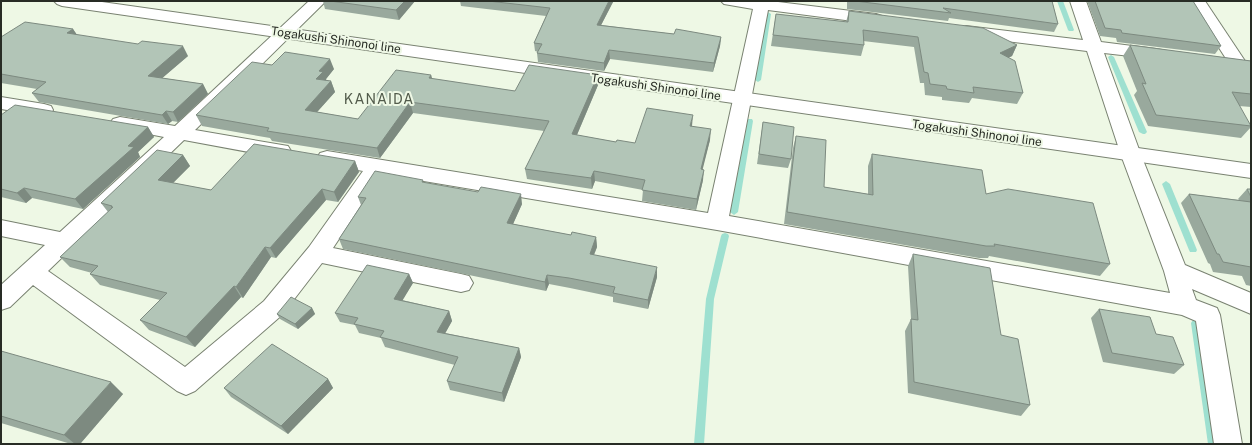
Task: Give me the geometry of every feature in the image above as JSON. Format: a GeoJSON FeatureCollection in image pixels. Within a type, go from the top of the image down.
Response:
{"type":"FeatureCollection","features":[{"type":"Feature","properties":{"kind":"street","name":"Togakushi Shinonoi line"},"geometry":{"type":"LineString","coordinates":[[62,1],[286,32],[1251,172]]}},
{"type":"Feature","properties":{"kind":"street"},"geometry":{"type":"LineString","coordinates":[[1,300],[180,133],[318,1]]}},
{"type":"Feature","properties":{"kind":"street"},"geometry":{"type":"LineString","coordinates":[[728,1],[762,3],[888,21]]}},
{"type":"Feature","properties":{"kind":"street"},"geometry":{"type":"LineString","coordinates":[[1078,1],[1131,155],[1176,271],[1184,306]]}},
{"type":"Feature","properties":{"kind":"street"},"geometry":{"type":"LineString","coordinates":[[1197,1],[1244,65]]}},
{"type":"Feature","properties":{"kind":"street"},"geometry":{"type":"LineString","coordinates":[[718,222],[762,3]]}},
{"type":"Feature","properties":{"kind":"street"},"geometry":{"type":"LineString","coordinates":[[951,29],[1169,56]]}},
{"type":"Feature","properties":{"kind":"street"},"geometry":{"type":"LineString","coordinates":[[1215,61],[1244,65]]}},
{"type":"Feature","properties":{"kind":"street"},"geometry":{"type":"LineString","coordinates":[[1,103],[63,113]]}},
{"type":"Feature","properties":{"kind":"street"},"geometry":{"type":"LineString","coordinates":[[102,120],[376,167],[718,222],[1184,306],[1208,315],[1228,444]]}},
{"type":"Feature","properties":{"kind":"street"},"geometry":{"type":"LineString","coordinates":[[32,272],[186,382],[273,308],[317,253],[376,167]]}},
{"type":"Feature","properties":{"kind":"street"},"geometry":{"type":"LineString","coordinates":[[1,228],[64,241]]}},
{"type":"Feature","properties":{"kind":"street"},"geometry":{"type":"LineString","coordinates":[[317,253],[461,283]]}},
{"type":"Feature","properties":{"kind":"street"},"geometry":{"type":"LineString","coordinates":[[1176,271],[1251,304]]}},
{"type":"Feature","properties":{"kind":"building"},"geometry":{"type":"Polygon","coordinates":[[[330,1],[405,1],[396,10],[330,1]]]}},
{"type":"Feature","properties":{"kind":"building"},"geometry":{"type":"Polygon","coordinates":[[[488,1],[609,1],[597,25],[674,34],[676,29],[721,37],[714,63],[609,50],[604,63],[537,53],[542,44],[534,43],[550,8],[488,1]]]}},
{"type":"Feature","properties":{"kind":"building"},"geometry":{"type":"Polygon","coordinates":[[[855,1],[1052,1],[1058,24],[943,8],[951,13],[855,1]]]}},
{"type":"Feature","properties":{"kind":"building"},"geometry":{"type":"Polygon","coordinates":[[[1095,1],[1193,1],[1221,46],[1122,33],[1121,30],[1105,28],[1095,1]]]}},
{"type":"Feature","properties":{"kind":"building"},"geometry":{"type":"Polygon","coordinates":[[[849,11],[983,28],[1017,45],[1000,53],[1015,61],[1023,93],[973,87],[974,93],[947,89],[946,86],[930,84],[928,73],[924,72],[918,37],[863,30],[864,45],[773,35],[776,14],[848,22],[849,11]]]}},
{"type":"Feature","properties":{"kind":"building"},"geometry":{"type":"Polygon","coordinates":[[[25,22],[73,29],[67,33],[138,44],[142,41],[183,46],[148,76],[203,84],[173,112],[166,111],[162,115],[32,93],[46,82],[1,74],[1,37],[25,22]]]}},
{"type":"Feature","properties":{"kind":"building"},"geometry":{"type":"Polygon","coordinates":[[[1130,45],[1251,61],[1251,94],[1232,92],[1251,126],[1156,115],[1142,83],[1146,84],[1130,45]]]}},
{"type":"Feature","properties":{"kind":"building"},"geometry":{"type":"Polygon","coordinates":[[[285,52],[330,59],[319,71],[323,72],[316,79],[331,81],[305,110],[358,119],[396,70],[431,75],[429,78],[515,91],[529,65],[598,75],[572,134],[616,142],[617,140],[635,143],[647,108],[693,115],[690,126],[711,129],[701,169],[704,170],[697,199],[642,190],[645,180],[594,171],[591,178],[525,169],[549,121],[410,102],[377,148],[267,131],[269,128],[196,115],[252,62],[272,65],[285,52]]]}},
{"type":"Feature","properties":{"kind":"building"},"geometry":{"type":"Polygon","coordinates":[[[15,105],[148,127],[128,146],[134,147],[75,199],[24,188],[17,193],[1,189],[1,115],[15,105]]]}},
{"type":"Feature","properties":{"kind":"building"},"geometry":{"type":"Polygon","coordinates":[[[763,122],[794,127],[791,159],[759,154],[763,122]]]}},
{"type":"Feature","properties":{"kind":"building"},"geometry":{"type":"Polygon","coordinates":[[[796,136],[826,140],[824,187],[873,195],[872,154],[982,170],[986,194],[1008,189],[1093,203],[1110,264],[994,244],[995,246],[986,246],[787,212],[796,136]]]}},
{"type":"Feature","properties":{"kind":"building"},"geometry":{"type":"Polygon","coordinates":[[[254,144],[355,161],[334,192],[322,189],[270,248],[265,247],[236,287],[234,286],[186,337],[140,320],[167,293],[90,274],[98,266],[60,257],[113,207],[101,203],[157,150],[183,155],[158,180],[211,190],[254,144]]]}},
{"type":"Feature","properties":{"kind":"building"},"geometry":{"type":"Polygon","coordinates":[[[375,171],[423,180],[422,182],[478,192],[481,187],[521,194],[507,223],[571,235],[572,232],[596,237],[590,254],[657,267],[648,300],[613,293],[615,287],[547,275],[545,282],[339,239],[366,198],[358,197],[375,171]]]}},
{"type":"Feature","properties":{"kind":"building"},"geometry":{"type":"Polygon","coordinates":[[[1247,189],[1251,189],[1251,197],[1247,189]]]}},
{"type":"Feature","properties":{"kind":"building"},"geometry":{"type":"Polygon","coordinates":[[[1189,194],[1251,202],[1251,267],[1223,262],[1219,254],[1217,254],[1189,194]]]}},
{"type":"Feature","properties":{"kind":"building"},"geometry":{"type":"Polygon","coordinates":[[[913,254],[990,268],[1001,335],[1018,339],[1030,405],[914,382],[911,319],[918,320],[913,254]]]}},
{"type":"Feature","properties":{"kind":"building"},"geometry":{"type":"Polygon","coordinates":[[[367,265],[409,274],[394,299],[449,311],[437,332],[519,348],[502,393],[447,381],[458,357],[380,337],[384,331],[354,324],[358,318],[335,313],[367,265]]]}},
{"type":"Feature","properties":{"kind":"building"},"geometry":{"type":"Polygon","coordinates":[[[291,297],[312,308],[295,324],[277,314],[291,297]]]}},
{"type":"Feature","properties":{"kind":"building"},"geometry":{"type":"Polygon","coordinates":[[[1099,309],[1150,317],[1156,334],[1173,337],[1184,365],[1112,353],[1099,309]]]}},
{"type":"Feature","properties":{"kind":"building"},"geometry":{"type":"Polygon","coordinates":[[[272,344],[328,379],[281,426],[224,388],[272,344]]]}},
{"type":"Feature","properties":{"kind":"building"},"geometry":{"type":"Polygon","coordinates":[[[1,351],[111,382],[64,435],[1,416],[1,351]]]}},
{"type":"Feature","properties":{"kind":"waterway"},"geometry":{"type":"LineString","coordinates":[[1060,1],[1071,30]]}},
{"type":"Feature","properties":{"kind":"waterway"},"geometry":{"type":"LineString","coordinates":[[758,80],[768,14]]}},
{"type":"Feature","properties":{"kind":"waterway"},"geometry":{"type":"LineString","coordinates":[[1111,57],[1143,132]]}},
{"type":"Feature","properties":{"kind":"waterway"},"geometry":{"type":"LineString","coordinates":[[734,212],[750,121]]}},
{"type":"Feature","properties":{"kind":"waterway"},"geometry":{"type":"LineString","coordinates":[[1166,184],[1193,250]]}},
{"type":"Feature","properties":{"kind":"waterway"},"geometry":{"type":"LineString","coordinates":[[699,444],[710,299],[725,236]]}},
{"type":"Feature","properties":{"kind":"waterway"},"geometry":{"type":"LineString","coordinates":[[1196,323],[1213,444]]}},
{"type":"Feature","properties":{"kind":"district","name":"KANAIDA"},"geometry":{"type":"Point","coordinates":[379,99]}}]}
